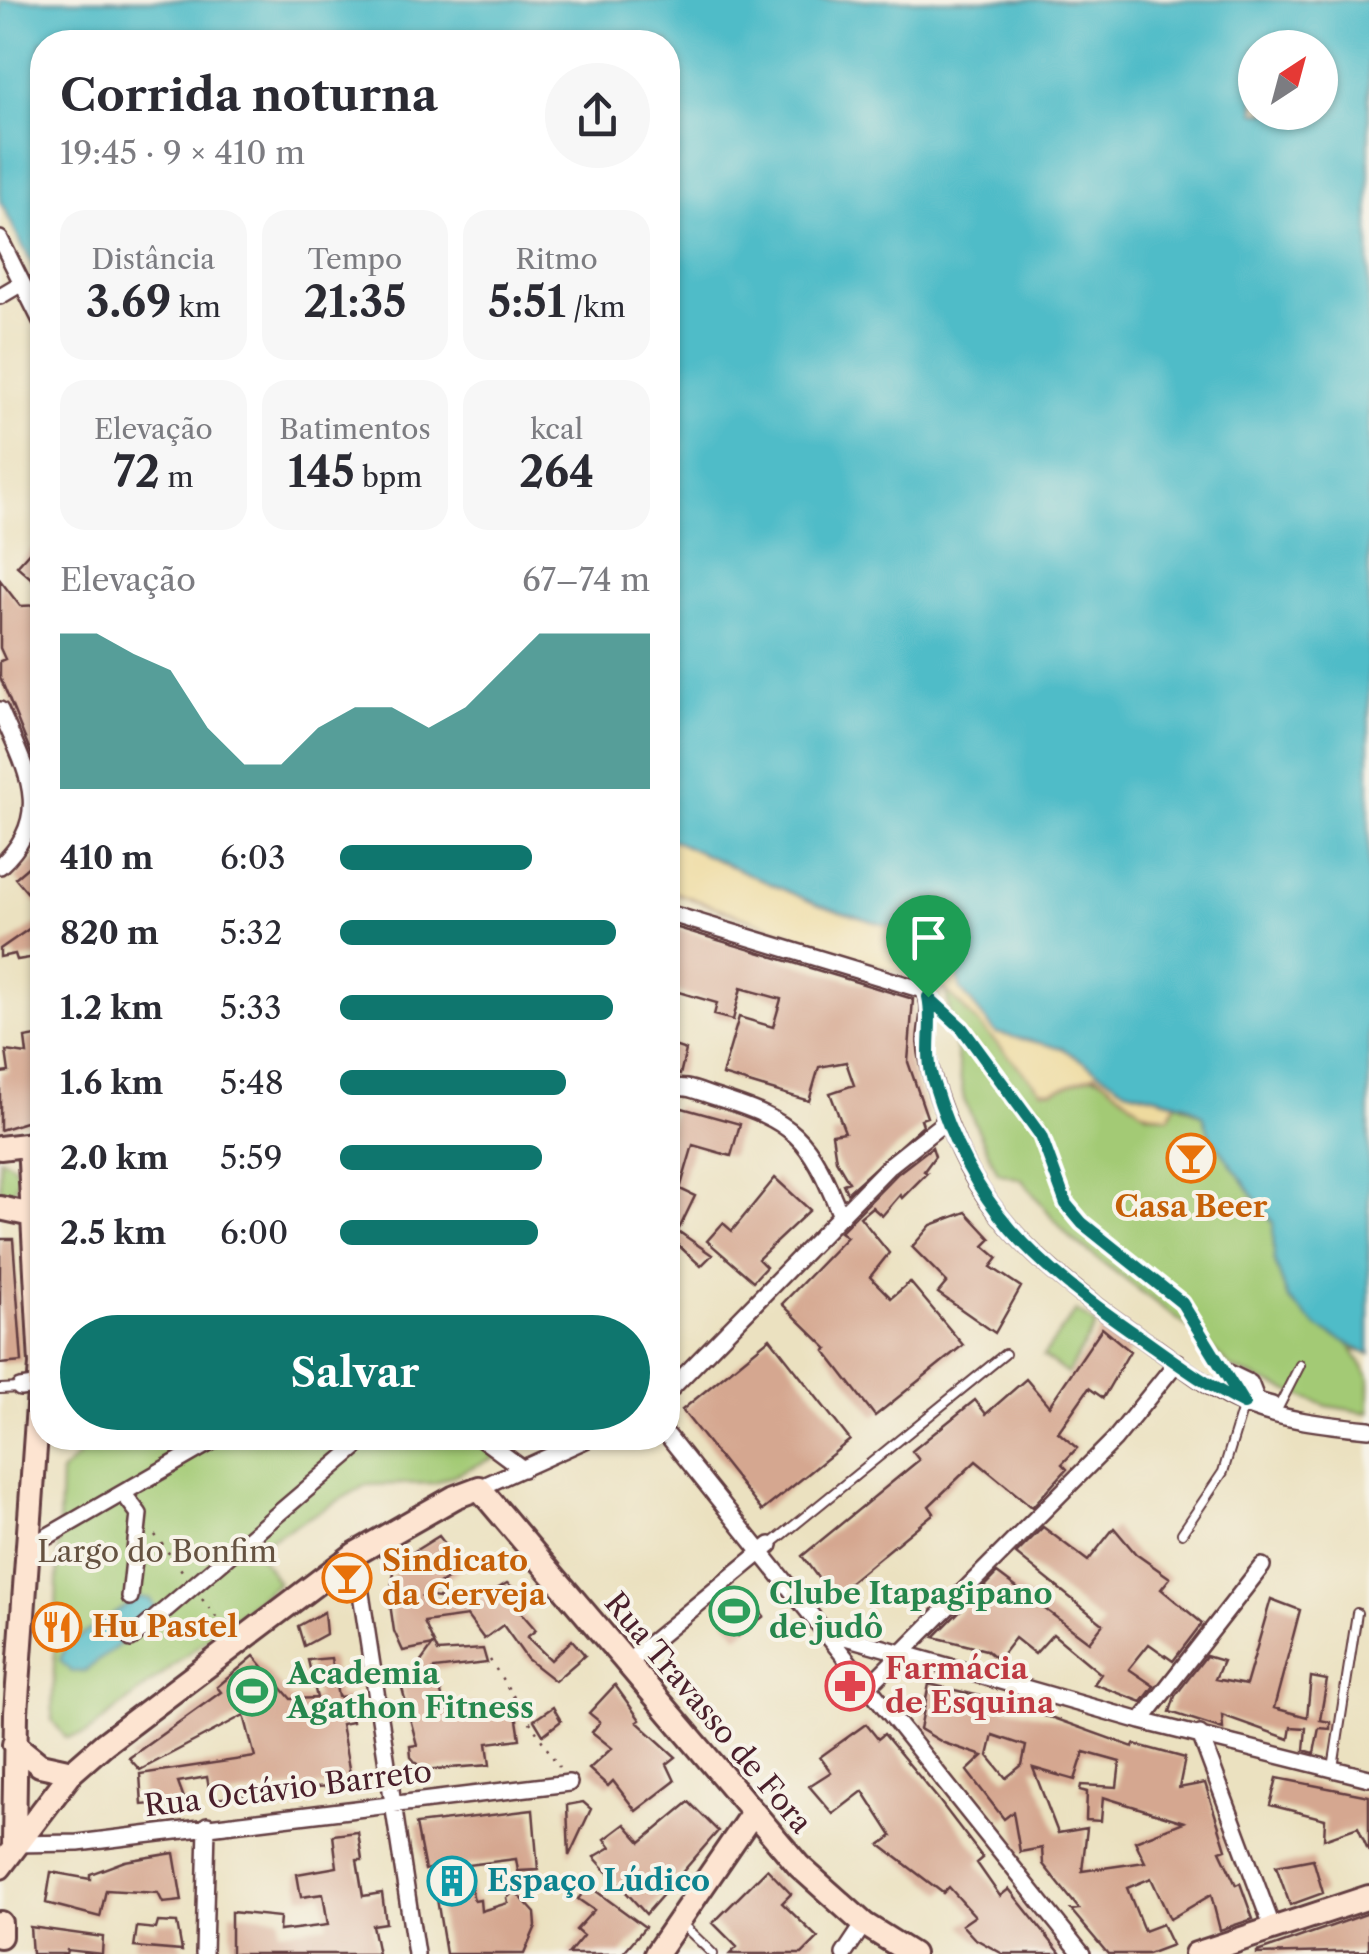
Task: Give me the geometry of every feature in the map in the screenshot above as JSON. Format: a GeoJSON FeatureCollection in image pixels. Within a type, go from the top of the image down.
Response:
{"type":"FeatureCollection","features":[{"type":"Feature","properties":{"kind":"main road"},"geometry":{"type":"LineString","coordinates":[[0,1148],[30,1144]]}},
{"type":"Feature","properties":{"kind":"main road"},"geometry":{"type":"LineString","coordinates":[[0,1208],[30,1215]]}},
{"type":"Feature","properties":{"kind":"main road"},"geometry":{"type":"LineString","coordinates":[[14,1844],[14,1744],[29,1547],[42,1450]]}},
{"type":"Feature","properties":{"kind":"main road"},"geometry":{"type":"LineString","coordinates":[[0,1867],[72,1772],[355,1554],[455,1496],[480,1488]]}},
{"type":"Feature","properties":{"kind":"main road","name":"Rua Travasso de Fora"},"geometry":{"type":"LineString","coordinates":[[480,1488],[799,1866],[864,1924],[912,1954]]}},
{"type":"Feature","properties":{"kind":"main road"},"geometry":{"type":"LineString","coordinates":[[14,1744],[40,1764],[72,1772]]}},
{"type":"Feature","properties":{"kind":"main road"},"geometry":{"type":"LineString","coordinates":[[656,1954],[752,1814]]}},
{"type":"Feature","properties":{"kind":"main road"},"geometry":{"type":"LineString","coordinates":[[1196,1954],[1369,1897]]}},
{"type":"Feature","properties":{"kind":"main road"},"geometry":{"type":"LineString","coordinates":[[0,1923],[0,1936]]}},
{"type":"Feature","properties":{"kind":"street"},"geometry":{"type":"LineString","coordinates":[[0,240],[30,299]]}},
{"type":"Feature","properties":{"kind":"street"},"geometry":{"type":"LineString","coordinates":[[0,296],[22,283]]}},
{"type":"Feature","properties":{"kind":"street"},"geometry":{"type":"LineString","coordinates":[[0,710],[30,791]]}},
{"type":"Feature","properties":{"kind":"street"},"geometry":{"type":"LineString","coordinates":[[0,866],[26,834],[30,816]]}},
{"type":"Feature","properties":{"kind":"street"},"geometry":{"type":"LineString","coordinates":[[680,916],[899,980],[928,997],[928,1058],[966,1169],[1000,1219],[1038,1260],[1177,1362],[1244,1404],[1275,1414],[1369,1427]]}},
{"type":"Feature","properties":{"kind":"street"},"geometry":{"type":"LineString","coordinates":[[680,1089],[756,1109],[796,1133],[820,1163],[841,1216]]}},
{"type":"Feature","properties":{"kind":"street"},"geometry":{"type":"LineString","coordinates":[[680,1380],[915,1141],[947,1120]]}},
{"type":"Feature","properties":{"kind":"street"},"geometry":{"type":"LineString","coordinates":[[870,1686],[1114,1440],[1177,1362]]}},
{"type":"Feature","properties":{"kind":"street"},"geometry":{"type":"LineString","coordinates":[[1225,1371],[1250,1383],[1257,1401],[1369,1427]]}},
{"type":"Feature","properties":{"kind":"street"},"geometry":{"type":"LineString","coordinates":[[29,1547],[197,1450]]}},
{"type":"Feature","properties":{"kind":"street"},"geometry":{"type":"LineString","coordinates":[[131,1639],[353,1450]]}},
{"type":"Feature","properties":{"kind":"street"},"geometry":{"type":"LineString","coordinates":[[496,1450],[523,1470]]}},
{"type":"Feature","properties":{"kind":"street"},"geometry":{"type":"LineString","coordinates":[[480,1488],[565,1450]]}},
{"type":"Feature","properties":{"kind":"street"},"geometry":{"type":"LineString","coordinates":[[680,1450],[765,1548],[824,1630],[1082,1954]]}},
{"type":"Feature","properties":{"kind":"street"},"geometry":{"type":"LineString","coordinates":[[123,1493],[138,1514],[130,1596]]}},
{"type":"Feature","properties":{"kind":"street"},"geometry":{"type":"LineString","coordinates":[[625,1664],[765,1548]]}},
{"type":"Feature","properties":{"kind":"street"},"geometry":{"type":"LineString","coordinates":[[355,1554],[390,1804],[416,1954]]}},
{"type":"Feature","properties":{"kind":"street"},"geometry":{"type":"LineString","coordinates":[[1142,1720],[1262,1566]]}},
{"type":"Feature","properties":{"kind":"street"},"geometry":{"type":"LineString","coordinates":[[824,1630],[1142,1720],[1369,1778]]}},
{"type":"Feature","properties":{"kind":"street"},"geometry":{"type":"LineString","coordinates":[[1200,1734],[1274,1929]]}},
{"type":"Feature","properties":{"kind":"street","name":"Rua Octávio Barreto"},"geometry":{"type":"LineString","coordinates":[[14,1844],[78,1842],[569,1782]]}},
{"type":"Feature","properties":{"kind":"street"},"geometry":{"type":"LineString","coordinates":[[204,1954],[207,1825]]}},
{"type":"Feature","properties":{"kind":"street"},"geometry":{"type":"LineString","coordinates":[[844,1954],[864,1924]]}},
{"type":"Feature","properties":{"kind":"lane"},"geometry":{"type":"LineString","coordinates":[[765,1548],[1004,1354]]}},
{"type":"Feature","properties":{"kind":"lane"},"geometry":{"type":"LineString","coordinates":[[1275,1414],[1300,1365]]}},
{"type":"Feature","properties":{"kind":"lane"},"geometry":{"type":"LineString","coordinates":[[0,1389],[30,1386]]}},
{"type":"Feature","properties":{"kind":"lane"},"geometry":{"type":"LineString","coordinates":[[1182,1532],[1222,1472],[1244,1404]]}},
{"type":"Feature","properties":{"kind":"lane"},"geometry":{"type":"LineString","coordinates":[[1334,1768],[1356,1613]]}},
{"type":"Feature","properties":{"kind":"lane"},"geometry":{"type":"LineString","coordinates":[[679,1921],[713,1954]]}},
{"type":"Feature","properties":{"kind":"path"},"geometry":{"type":"LineString","coordinates":[[928,997],[962,1028],[1041,1136],[1066,1204],[1082,1223],[1182,1303],[1225,1371]]}},
{"type":"Feature","properties":{"kind":"path"},"geometry":{"type":"LineString","coordinates":[[490,1660],[569,1782]]}},
{"type":"Feature","properties":{"kind":"green space"},"geometry":{"type":"Polygon","coordinates":[[[946,990],[1087,1075],[1108,1080],[1146,1113],[1169,1117],[1176,1102],[1203,1115],[1223,1147],[1251,1166],[1274,1195],[1369,1354],[1352,1349],[1369,1377],[1369,1413],[1327,1406],[1231,1368],[1193,1331],[1069,1237],[1021,1179],[998,1173],[964,1100],[946,990]]]}},
{"type":"Feature","properties":{"kind":"green space"},"geometry":{"type":"Polygon","coordinates":[[[0,1158],[14,1165],[19,1177],[11,1198],[0,1202],[0,1158]]]}},
{"type":"Feature","properties":{"kind":"green space"},"geometry":{"type":"Polygon","coordinates":[[[1076,1311],[1096,1325],[1067,1374],[1043,1356],[1076,1311]]]}},
{"type":"Feature","properties":{"kind":"green space","name":"Largo do Bonfim"},"geometry":{"type":"Polygon","coordinates":[[[84,1450],[512,1450],[435,1483],[366,1485],[255,1548],[278,1583],[86,1734],[66,1738],[52,1720],[61,1473],[84,1450]]]}},
{"type":"Feature","properties":{"kind":"sand"},"geometry":{"type":"Polygon","coordinates":[[[680,843],[816,904],[941,942],[951,953],[961,990],[996,1033],[1062,1048],[1126,1089],[1176,1102],[1169,1117],[1141,1110],[1096,1074],[1053,1091],[1041,1090],[946,990],[680,894],[680,843]]]}},
{"type":"Feature","properties":{"kind":"water"},"geometry":{"type":"Polygon","coordinates":[[[0,0],[1369,0],[1369,1354],[1318,1328],[1288,1299],[1274,1259],[1273,1223],[1210,1135],[1203,1115],[1186,1104],[1126,1089],[1062,1048],[996,1033],[961,990],[951,953],[941,942],[816,904],[680,843],[680,30],[30,30],[30,260],[0,201],[0,0]]]}},
{"type":"Feature","properties":{"kind":"water"},"geometry":{"type":"Polygon","coordinates":[[[139,1597],[150,1599],[155,1610],[149,1622],[85,1671],[71,1672],[60,1660],[66,1646],[139,1597]]]}},
{"type":"Feature","properties":{"kind":"building"},"geometry":{"type":"Polygon","coordinates":[[[30,551],[30,577],[17,566],[30,551]]]}},
{"type":"Feature","properties":{"kind":"building"},"geometry":{"type":"Polygon","coordinates":[[[0,580],[20,606],[30,606],[30,751],[0,677],[0,661],[5,659],[0,648],[0,580]]]}},
{"type":"Feature","properties":{"kind":"building"},"geometry":{"type":"Polygon","coordinates":[[[30,865],[30,896],[15,878],[30,865]]]}},
{"type":"Feature","properties":{"kind":"building"},"geometry":{"type":"Polygon","coordinates":[[[30,928],[30,958],[17,960],[15,954],[0,957],[0,949],[30,928]]]}},
{"type":"Feature","properties":{"kind":"building"},"geometry":{"type":"Polygon","coordinates":[[[680,929],[913,999],[908,1062],[927,1117],[921,1119],[923,1125],[847,1193],[843,1184],[849,1182],[836,1160],[832,1134],[845,1132],[830,1093],[854,1085],[846,1062],[819,1067],[809,1101],[722,1075],[739,1017],[773,1027],[781,999],[741,988],[733,1020],[714,1015],[717,1003],[680,992],[680,929]]]}},
{"type":"Feature","properties":{"kind":"building"},"geometry":{"type":"Polygon","coordinates":[[[30,1037],[30,1121],[0,1130],[0,1073],[9,1072],[6,1051],[27,1054],[25,1038],[30,1037]]]}},
{"type":"Feature","properties":{"kind":"building"},"geometry":{"type":"Polygon","coordinates":[[[680,1048],[686,1050],[680,1075],[680,1048]]]}},
{"type":"Feature","properties":{"kind":"building"},"geometry":{"type":"Polygon","coordinates":[[[680,1107],[740,1124],[731,1156],[693,1145],[680,1189],[680,1107]]]}},
{"type":"Feature","properties":{"kind":"building"},"geometry":{"type":"Polygon","coordinates":[[[1187,1140],[1210,1156],[1200,1171],[1177,1154],[1187,1140]]]}},
{"type":"Feature","properties":{"kind":"building"},"geometry":{"type":"Polygon","coordinates":[[[932,1147],[935,1156],[924,1171],[927,1173],[902,1198],[900,1195],[882,1216],[872,1207],[860,1217],[889,1253],[870,1277],[891,1298],[910,1282],[963,1345],[875,1416],[825,1351],[828,1349],[782,1304],[847,1237],[840,1232],[897,1174],[932,1147]]]}},
{"type":"Feature","properties":{"kind":"building"},"geometry":{"type":"Polygon","coordinates":[[[775,1178],[810,1210],[758,1259],[766,1267],[753,1281],[707,1241],[723,1223],[732,1231],[775,1178]]]}},
{"type":"Feature","properties":{"kind":"building"},"geometry":{"type":"Polygon","coordinates":[[[680,1189],[695,1196],[680,1227],[680,1189]]]}},
{"type":"Feature","properties":{"kind":"building"},"geometry":{"type":"Polygon","coordinates":[[[966,1212],[991,1239],[984,1246],[998,1258],[991,1267],[1021,1287],[995,1333],[938,1293],[947,1282],[912,1247],[931,1225],[966,1212]]]}},
{"type":"Feature","properties":{"kind":"building"},"geometry":{"type":"Polygon","coordinates":[[[680,1232],[712,1255],[701,1266],[680,1247],[680,1232]]]}},
{"type":"Feature","properties":{"kind":"building"},"geometry":{"type":"Polygon","coordinates":[[[0,1239],[13,1239],[22,1362],[0,1364],[0,1239]]]}},
{"type":"Feature","properties":{"kind":"building"},"geometry":{"type":"Polygon","coordinates":[[[1102,1328],[1130,1351],[1103,1398],[1089,1388],[1058,1432],[1077,1448],[1062,1464],[1067,1469],[1032,1507],[976,1461],[929,1506],[934,1513],[832,1597],[802,1556],[919,1460],[912,1451],[975,1400],[986,1414],[1026,1379],[1049,1406],[1102,1328]]]}},
{"type":"Feature","properties":{"kind":"building"},"geometry":{"type":"Polygon","coordinates":[[[770,1338],[850,1440],[762,1511],[682,1410],[770,1338]]]}},
{"type":"Feature","properties":{"kind":"building"},"geometry":{"type":"Polygon","coordinates":[[[1043,1527],[1088,1561],[1114,1528],[1136,1554],[1170,1578],[1161,1589],[1202,1623],[1173,1661],[1149,1644],[1129,1669],[1154,1686],[1142,1702],[1094,1684],[1101,1674],[1053,1634],[1035,1654],[1015,1638],[998,1660],[986,1650],[934,1637],[997,1573],[1089,1642],[1103,1624],[1016,1554],[1043,1527]]]}},
{"type":"Feature","properties":{"kind":"building"},"geometry":{"type":"Polygon","coordinates":[[[439,1536],[463,1567],[423,1596],[463,1601],[482,1598],[507,1583],[528,1599],[517,1608],[536,1630],[527,1637],[551,1660],[572,1640],[585,1655],[555,1681],[527,1659],[503,1625],[484,1639],[467,1616],[424,1622],[438,1652],[483,1649],[487,1663],[434,1669],[446,1711],[473,1703],[473,1712],[514,1701],[520,1739],[487,1743],[490,1765],[422,1770],[411,1757],[410,1746],[417,1745],[402,1688],[433,1645],[403,1651],[394,1631],[389,1597],[396,1563],[423,1566],[413,1552],[439,1536]]]}},
{"type":"Feature","properties":{"kind":"building"},"geometry":{"type":"Polygon","coordinates":[[[748,1597],[764,1616],[738,1636],[725,1619],[748,1597]]]}},
{"type":"Feature","properties":{"kind":"building"},"geometry":{"type":"Polygon","coordinates":[[[1271,1599],[1300,1610],[1274,1708],[1307,1717],[1311,1677],[1327,1680],[1320,1720],[1330,1722],[1330,1729],[1319,1728],[1314,1753],[1304,1750],[1306,1728],[1291,1727],[1289,1739],[1222,1715],[1223,1729],[1170,1712],[1175,1696],[1206,1656],[1223,1661],[1215,1679],[1246,1685],[1271,1599]]]}},
{"type":"Feature","properties":{"kind":"building"},"geometry":{"type":"Polygon","coordinates":[[[324,1612],[326,1634],[304,1646],[298,1626],[324,1612]]]}},
{"type":"Feature","properties":{"kind":"building"},"geometry":{"type":"Polygon","coordinates":[[[254,1656],[291,1699],[317,1698],[308,1660],[331,1658],[338,1697],[347,1696],[352,1722],[341,1724],[352,1785],[277,1789],[211,1800],[207,1777],[178,1782],[185,1801],[142,1805],[140,1774],[255,1757],[244,1715],[140,1770],[129,1758],[221,1692],[217,1687],[254,1656]]]}},
{"type":"Feature","properties":{"kind":"building"},"geometry":{"type":"Polygon","coordinates":[[[929,1684],[1001,1701],[1000,1706],[1053,1718],[1133,1747],[1134,1744],[1185,1758],[1179,1788],[1205,1783],[1226,1849],[1220,1851],[1236,1885],[1240,1883],[1253,1919],[1220,1930],[1211,1895],[1170,1919],[1151,1878],[1127,1888],[1144,1931],[1162,1924],[1172,1945],[1148,1954],[1108,1954],[1071,1910],[1079,1909],[1043,1864],[1042,1848],[1020,1852],[1013,1812],[1004,1819],[967,1771],[983,1756],[944,1743],[920,1729],[929,1684]],[[993,1735],[988,1756],[1006,1778],[1022,1765],[1026,1746],[993,1735]],[[1084,1752],[1075,1780],[1033,1768],[1058,1833],[1087,1828],[1082,1871],[1145,1862],[1135,1841],[1184,1822],[1103,1797],[1101,1821],[1086,1820],[1087,1792],[1080,1790],[1081,1785],[1117,1787],[1120,1762],[1084,1752]]]}},
{"type":"Feature","properties":{"kind":"building"},"geometry":{"type":"Polygon","coordinates":[[[615,1685],[640,1720],[637,1722],[676,1757],[667,1764],[675,1781],[636,1811],[613,1781],[608,1786],[589,1769],[612,1748],[592,1732],[600,1722],[589,1713],[615,1685]]]}},
{"type":"Feature","properties":{"kind":"building"},"geometry":{"type":"Polygon","coordinates":[[[553,1707],[561,1721],[543,1735],[534,1720],[553,1707]]]}},
{"type":"Feature","properties":{"kind":"building"},"geometry":{"type":"Polygon","coordinates":[[[866,1724],[878,1739],[884,1734],[938,1799],[983,1858],[977,1863],[1000,1896],[1009,1889],[1061,1954],[1003,1954],[974,1938],[962,1925],[975,1916],[949,1887],[943,1893],[880,1845],[892,1836],[863,1791],[833,1814],[809,1786],[831,1772],[820,1757],[866,1724]]]}},
{"type":"Feature","properties":{"kind":"building"},"geometry":{"type":"Polygon","coordinates":[[[1277,1778],[1369,1796],[1369,1852],[1358,1827],[1324,1839],[1325,1819],[1270,1805],[1277,1778]]]}},
{"type":"Feature","properties":{"kind":"building"},"geometry":{"type":"Polygon","coordinates":[[[583,1802],[591,1809],[569,1856],[567,1805],[583,1802]]]}},
{"type":"Feature","properties":{"kind":"building"},"geometry":{"type":"Polygon","coordinates":[[[689,1802],[718,1831],[646,1914],[594,1857],[611,1847],[605,1839],[625,1824],[641,1842],[689,1802]]]}},
{"type":"Feature","properties":{"kind":"building"},"geometry":{"type":"Polygon","coordinates":[[[533,1810],[538,1870],[518,1871],[516,1859],[467,1865],[474,1901],[480,1900],[481,1911],[508,1903],[507,1898],[515,1891],[535,1913],[536,1926],[524,1954],[446,1954],[432,1868],[425,1870],[416,1824],[533,1810]]]}},
{"type":"Feature","properties":{"kind":"building"},"geometry":{"type":"Polygon","coordinates":[[[358,1832],[362,1860],[357,1860],[363,1896],[382,1893],[386,1923],[372,1925],[378,1954],[231,1954],[231,1912],[280,1917],[279,1931],[328,1925],[323,1894],[301,1897],[297,1874],[337,1867],[333,1835],[358,1832]]]}},
{"type":"Feature","properties":{"kind":"building"},"geometry":{"type":"Polygon","coordinates":[[[174,1853],[182,1901],[163,1903],[158,1893],[106,1890],[100,1917],[46,1903],[51,1872],[90,1879],[90,1874],[125,1861],[174,1853]]]}},
{"type":"Feature","properties":{"kind":"building"},"geometry":{"type":"Polygon","coordinates":[[[1313,1859],[1323,1893],[1290,1905],[1276,1866],[1313,1859]]]}},
{"type":"Feature","properties":{"kind":"building"},"geometry":{"type":"Polygon","coordinates":[[[767,1869],[791,1894],[782,1903],[818,1938],[802,1954],[730,1954],[737,1947],[713,1923],[767,1869]]]}},
{"type":"Feature","properties":{"kind":"building"},"geometry":{"type":"Polygon","coordinates":[[[589,1886],[645,1927],[622,1954],[568,1954],[583,1936],[576,1930],[594,1910],[578,1899],[589,1886]]]}},
{"type":"Feature","properties":{"kind":"building"},"geometry":{"type":"Polygon","coordinates":[[[1369,1913],[1369,1951],[1257,1954],[1257,1952],[1369,1913]]]}},
{"type":"Feature","properties":{"kind":"building"},"geometry":{"type":"Polygon","coordinates":[[[158,1922],[177,1923],[182,1951],[134,1947],[137,1927],[156,1929],[158,1922]]]}},
{"type":"Feature","properties":{"kind":"building"},"geometry":{"type":"Polygon","coordinates":[[[30,1927],[103,1937],[102,1954],[67,1950],[66,1954],[32,1954],[30,1927]]]}},
{"type":"Feature","properties":{"kind":"place","name":"Casa Beer"},"geometry":{"type":"Point","coordinates":[1191,1158]}},
{"type":"Feature","properties":{"kind":"place","name":"Sindicato da Cerveja"},"geometry":{"type":"Point","coordinates":[347,1578]}},
{"type":"Feature","properties":{"kind":"place","name":"Clube Itapagipano de judô"},"geometry":{"type":"Point","coordinates":[734,1611]}},
{"type":"Feature","properties":{"kind":"place","name":"Hu Pastel"},"geometry":{"type":"Point","coordinates":[57,1627]}},
{"type":"Feature","properties":{"kind":"place","name":"Farmácia de Esquina"},"geometry":{"type":"Point","coordinates":[850,1686]}},
{"type":"Feature","properties":{"kind":"place","name":"Academia Agathon Fitness"},"geometry":{"type":"Point","coordinates":[252,1691]}},
{"type":"Feature","properties":{"kind":"place","name":"Espaço Lúdico"},"geometry":{"type":"Point","coordinates":[452,1881]}},
{"type":"Feature","properties":{"kind":"route"},"geometry":{"type":"LineString","coordinates":[[928,997],[962,1028],[1041,1136],[1066,1204],[1082,1223],[1182,1303],[1244,1404],[1218,1391],[1082,1297],[1038,1260],[1000,1219],[966,1169],[932,1078],[926,1039],[928,997]]}}]}
